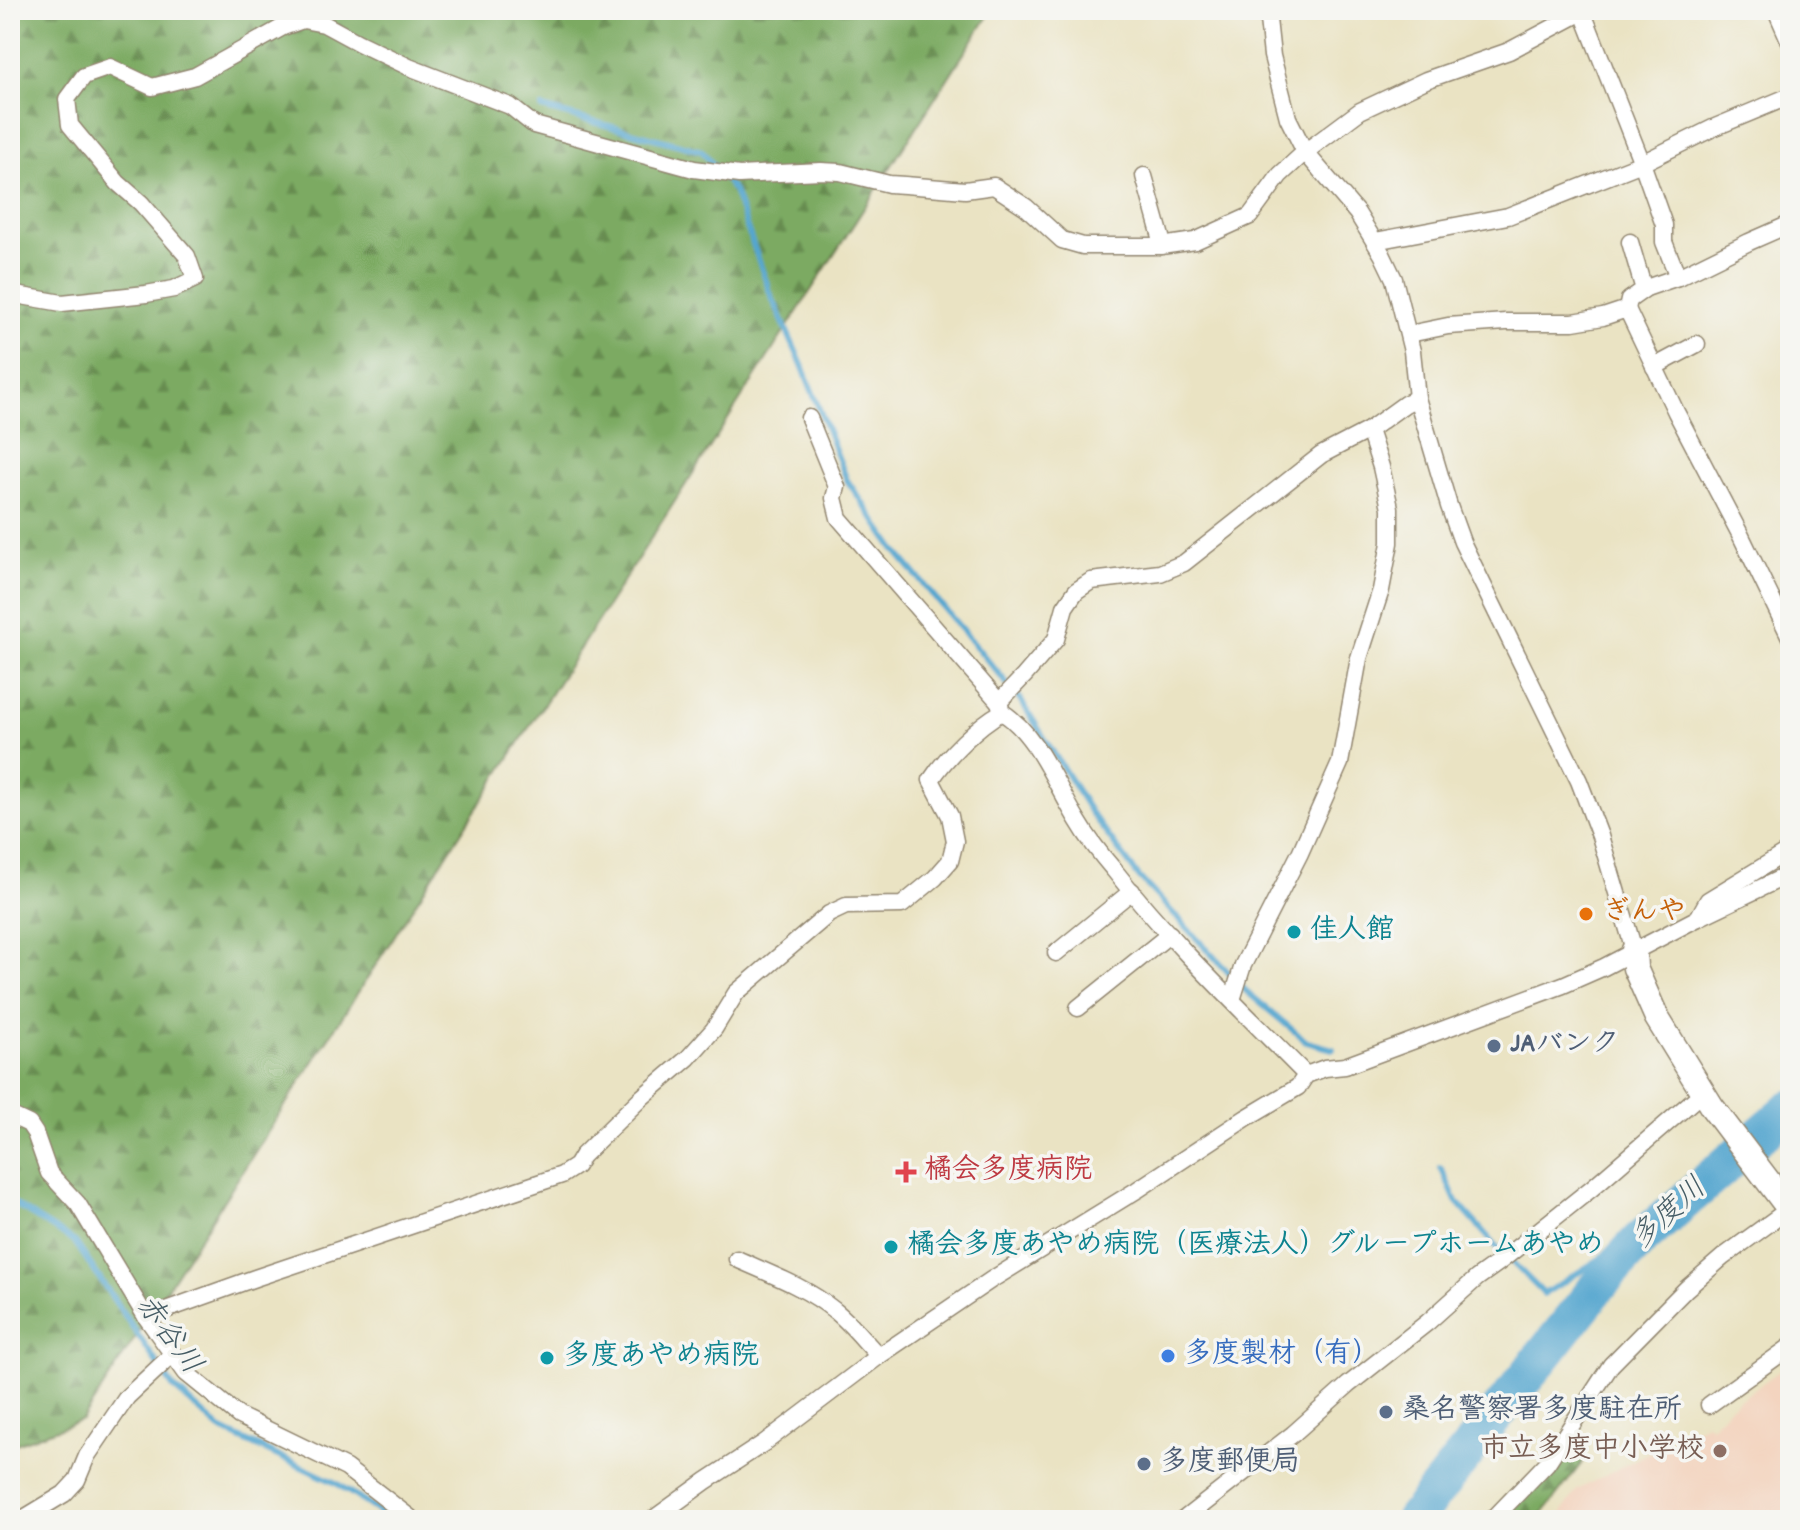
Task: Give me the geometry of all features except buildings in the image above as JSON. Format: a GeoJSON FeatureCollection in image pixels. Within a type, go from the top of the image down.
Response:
{"type":"FeatureCollection","features":[{"type":"Feature","properties":{"kind":"street"},"geometry":{"type":"LineString","coordinates":[[1267,10],[1272,56],[1288,118],[1305,152],[1357,213],[1394,279],[1409,334],[1417,398],[1449,506],[1462,542],[1579,781],[1600,836],[1634,950],[1635,968],[1657,1018],[1708,1100],[1788,1207],[1695,1281],[1619,1357],[1547,1463],[1492,1520]]}},
{"type":"Feature","properties":{"kind":"street"},"geometry":{"type":"LineString","coordinates":[[1776,10],[1790,42]]}},
{"type":"Feature","properties":{"kind":"street"},"geometry":{"type":"LineString","coordinates":[[10,294],[62,303],[174,289],[195,279],[187,256],[141,203],[118,183],[70,125],[67,99],[84,76],[110,67],[152,87],[195,76],[283,27],[303,20],[324,24],[409,67],[510,106],[534,125],[702,170],[739,175],[840,172],[889,184],[965,190],[994,186],[1026,207],[1062,240],[1083,246],[1161,246],[1195,241],[1250,216],[1280,175],[1360,111],[1426,80],[1509,51],[1584,11],[1664,225],[1664,242],[1678,277]]}},
{"type":"Feature","properties":{"kind":"street"},"geometry":{"type":"LineString","coordinates":[[1375,241],[1508,216],[1642,163],[1713,128],[1790,96]]}},
{"type":"Feature","properties":{"kind":"street"},"geometry":{"type":"LineString","coordinates":[[1144,176],[1161,246]]}},
{"type":"Feature","properties":{"kind":"street"},"geometry":{"type":"LineString","coordinates":[[1790,224],[1678,277],[1646,288],[1629,300],[1627,309],[1790,637]]}},
{"type":"Feature","properties":{"kind":"street"},"geometry":{"type":"LineString","coordinates":[[1630,242],[1646,288]]}},
{"type":"Feature","properties":{"kind":"street"},"geometry":{"type":"LineString","coordinates":[[1409,334],[1448,326],[1573,322],[1627,309]]}},
{"type":"Feature","properties":{"kind":"street"},"geometry":{"type":"LineString","coordinates":[[1654,367],[1697,344]]}},
{"type":"Feature","properties":{"kind":"street"},"geometry":{"type":"LineString","coordinates":[[146,1317],[562,1175],[576,1166],[582,1156],[640,1099],[688,1058],[714,1029],[736,993],[829,914],[846,906],[902,905],[950,861],[955,841],[950,816],[931,780],[941,765],[1000,707],[1056,639],[1065,607],[1076,591],[1091,581],[1160,573],[1184,563],[1321,455],[1369,430],[1417,398]]}},
{"type":"Feature","properties":{"kind":"street"},"geometry":{"type":"LineString","coordinates":[[809,418],[837,487],[834,498],[839,518],[1023,731],[1045,762],[1079,823],[1115,872],[1232,1000],[1306,1075]]}},
{"type":"Feature","properties":{"kind":"street"},"geometry":{"type":"LineString","coordinates":[[1232,1000],[1243,965],[1300,853],[1340,763],[1359,658],[1381,590],[1390,543],[1390,508],[1369,430]]}},
{"type":"Feature","properties":{"kind":"street"},"geometry":{"type":"LineString","coordinates":[[1698,918],[1708,900],[1790,850]]}},
{"type":"Feature","properties":{"kind":"street"},"geometry":{"type":"LineString","coordinates":[[652,1520],[764,1443],[879,1356],[991,1280],[1298,1087],[1306,1075],[1325,1068],[1345,1066],[1604,967],[1790,874]]}},
{"type":"Feature","properties":{"kind":"street"},"geometry":{"type":"LineString","coordinates":[[1056,953],[1132,891]]}},
{"type":"Feature","properties":{"kind":"street"},"geometry":{"type":"LineString","coordinates":[[1078,1008],[1170,934]]}},
{"type":"Feature","properties":{"kind":"street"},"geometry":{"type":"LineString","coordinates":[[1183,1520],[1293,1434],[1477,1278],[1708,1100]]}},
{"type":"Feature","properties":{"kind":"street"},"geometry":{"type":"LineString","coordinates":[[10,1115],[29,1124],[49,1173],[78,1204],[146,1317],[186,1373],[239,1416],[346,1468],[413,1520]]}},
{"type":"Feature","properties":{"kind":"street"},"geometry":{"type":"LineString","coordinates":[[737,1259],[782,1278],[824,1302],[879,1356]]}},
{"type":"Feature","properties":{"kind":"street"},"geometry":{"type":"LineString","coordinates":[[1709,1405],[1790,1347]]}},
{"type":"Feature","properties":{"kind":"street"},"geometry":{"type":"LineString","coordinates":[[21,1520],[64,1494],[77,1480],[87,1456],[127,1397],[173,1354]]}},
{"type":"Feature","properties":{"kind":"shaded area","name":"市立多度中小学校"},"geometry":{"type":"Polygon","coordinates":[[[1790,1363],[1790,1520],[1557,1520],[1577,1490],[1706,1423],[1711,1426],[1730,1407],[1790,1363]]]}},
{"type":"Feature","properties":{"kind":"green space"},"geometry":{"type":"Polygon","coordinates":[[[10,10],[992,10],[82,1420],[10,1446],[10,10]]]}},
{"type":"Feature","properties":{"kind":"green space"},"geometry":{"type":"Polygon","coordinates":[[[1572,1441],[1584,1460],[1538,1520],[1501,1520],[1554,1469],[1572,1441]]]}},
{"type":"Feature","properties":{"kind":"waterway"},"geometry":{"type":"LineString","coordinates":[[542,108],[702,151],[734,191],[771,295],[847,480],[895,550],[1020,699],[1091,813],[1139,877],[1246,991],[1307,1042],[1333,1049]]}},
{"type":"Feature","properties":{"kind":"waterway","name":"多度川"},"geometry":{"type":"LineString","coordinates":[[1413,1520],[1603,1280],[1640,1240],[1790,1109]]}},
{"type":"Feature","properties":{"kind":"waterway"},"geometry":{"type":"LineString","coordinates":[[1441,1168],[1456,1201],[1544,1294],[1614,1250],[1634,1246]]}},
{"type":"Feature","properties":{"kind":"waterway","name":"赤谷川"},"geometry":{"type":"LineString","coordinates":[[10,1201],[75,1242],[173,1387],[220,1429],[336,1483],[391,1520]]}},
{"type":"Feature","properties":{"kind":"place","name":"ぎんや"},"geometry":{"type":"Point","coordinates":[1586,914]}},
{"type":"Feature","properties":{"kind":"place","name":"佳人館"},"geometry":{"type":"Point","coordinates":[1294,932]}},
{"type":"Feature","properties":{"kind":"place","name":"JAバンク"},"geometry":{"type":"Point","coordinates":[1494,1046]}},
{"type":"Feature","properties":{"kind":"place","name":"橘会多度病院"},"geometry":{"type":"Point","coordinates":[906,1172]}},
{"type":"Feature","properties":{"kind":"place","name":"橘会多度あやめ病院（医療法人）グループホームあやめ"},"geometry":{"type":"Point","coordinates":[891,1247]}},
{"type":"Feature","properties":{"kind":"place","name":"多度製材（有）"},"geometry":{"type":"Point","coordinates":[1168,1356]}},
{"type":"Feature","properties":{"kind":"place","name":"多度あやめ病院"},"geometry":{"type":"Point","coordinates":[547,1358]}},
{"type":"Feature","properties":{"kind":"place","name":"桑名警察署多度駐在所"},"geometry":{"type":"Point","coordinates":[1386,1412]}},
{"type":"Feature","properties":{"kind":"place","name":"市立多度中小学校"},"geometry":{"type":"Point","coordinates":[1720,1451]}},
{"type":"Feature","properties":{"kind":"place","name":"多度郵便局"},"geometry":{"type":"Point","coordinates":[1144,1464]}}]}
